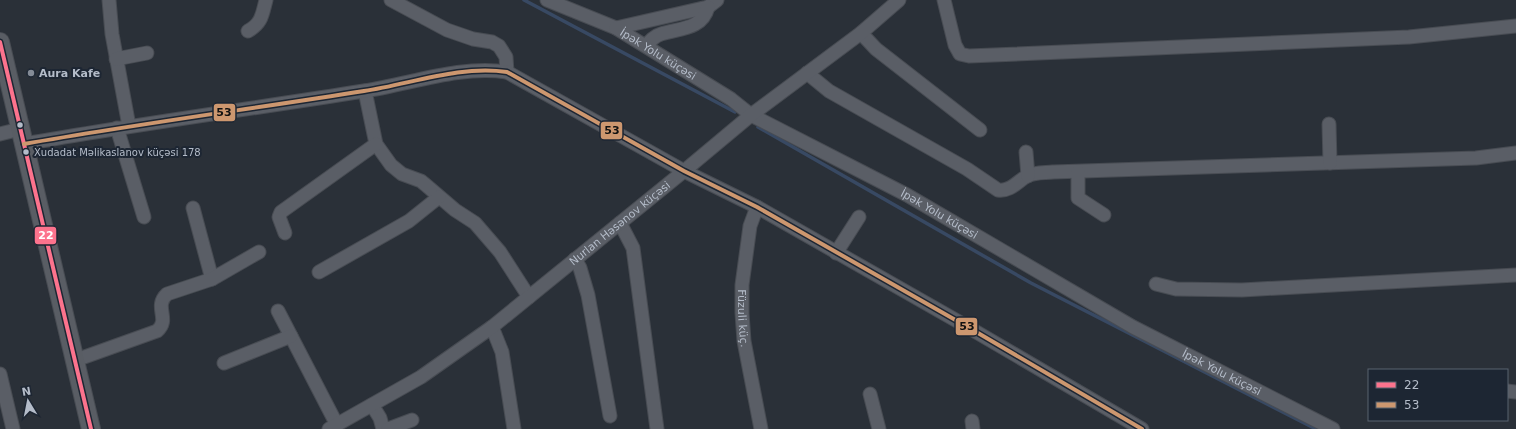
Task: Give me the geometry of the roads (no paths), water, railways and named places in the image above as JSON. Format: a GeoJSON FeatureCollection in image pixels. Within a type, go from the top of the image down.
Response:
{"type":"FeatureCollection","features":[{"type":"Feature","properties":{"kind":"street"},"geometry":{"type":"LineString","coordinates":[[109,0],[123,127],[144,217]]}},
{"type":"Feature","properties":{"kind":"street"},"geometry":{"type":"LineString","coordinates":[[248,31],[257,26],[260,21],[266,0]]}},
{"type":"Feature","properties":{"kind":"street"},"geometry":{"type":"LineString","coordinates":[[391,0],[447,30],[474,39],[492,42],[499,46],[506,57],[507,72]]}},
{"type":"Feature","properties":{"kind":"street","name":"İpək Yolu küçəsi"},"geometry":{"type":"LineString","coordinates":[[547,0],[616,28],[731,99],[751,115],[907,196],[1133,327],[1334,429]]}},
{"type":"Feature","properties":{"kind":"street","name":"Nurlan Həsənov küçəsi"},"geometry":{"type":"LineString","coordinates":[[333,427],[421,377],[492,327],[751,115],[861,33],[899,0]]}},
{"type":"Feature","properties":{"kind":"street"},"geometry":{"type":"LineString","coordinates":[[944,0],[955,45],[960,54],[969,56],[1409,37],[1516,26]]}},
{"type":"Feature","properties":{"kind":"street"},"geometry":{"type":"LineString","coordinates":[[616,28],[713,4]]}},
{"type":"Feature","properties":{"kind":"street"},"geometry":{"type":"LineString","coordinates":[[646,46],[660,34],[687,28],[696,24],[704,18],[713,4]]}},
{"type":"Feature","properties":{"kind":"street"},"geometry":{"type":"LineString","coordinates":[[861,33],[876,49],[980,130]]}},
{"type":"Feature","properties":{"kind":"street"},"geometry":{"type":"LineString","coordinates":[[0,42],[5,83],[22,136],[76,360],[91,429]]}},
{"type":"Feature","properties":{"kind":"street"},"geometry":{"type":"LineString","coordinates":[[116,59],[147,53]]}},
{"type":"Feature","properties":{"kind":"street"},"geometry":{"type":"LineString","coordinates":[[0,134],[22,136],[123,127],[365,91],[467,71],[487,69],[507,72],[684,171],[757,207],[973,330],[1142,429]]}},
{"type":"Feature","properties":{"kind":"street"},"geometry":{"type":"LineString","coordinates":[[807,73],[829,91],[967,169],[998,190],[1008,190],[1028,176],[1053,172],[1476,158],[1516,153]]}},
{"type":"Feature","properties":{"kind":"street"},"geometry":{"type":"LineString","coordinates":[[365,91],[376,144],[391,164],[402,174],[421,181],[439,197],[475,223],[500,252],[529,297]]}},
{"type":"Feature","properties":{"kind":"street"},"geometry":{"type":"LineString","coordinates":[[1329,124],[1330,163]]}},
{"type":"Feature","properties":{"kind":"street"},"geometry":{"type":"LineString","coordinates":[[285,233],[280,218],[281,212],[376,144]]}},
{"type":"Feature","properties":{"kind":"street"},"geometry":{"type":"LineString","coordinates":[[1026,152],[1028,176]]}},
{"type":"Feature","properties":{"kind":"street"},"geometry":{"type":"LineString","coordinates":[[1078,172],[1078,198],[1104,215]]}},
{"type":"Feature","properties":{"kind":"street"},"geometry":{"type":"LineString","coordinates":[[319,272],[409,221],[439,197]]}},
{"type":"Feature","properties":{"kind":"street","name":"Füzuli küç."},"geometry":{"type":"LineString","coordinates":[[757,207],[750,226],[742,285],[742,313],[744,341],[761,429]]}},
{"type":"Feature","properties":{"kind":"street"},"geometry":{"type":"LineString","coordinates":[[193,208],[212,279]]}},
{"type":"Feature","properties":{"kind":"street"},"geometry":{"type":"LineString","coordinates":[[836,253],[859,217]]}},
{"type":"Feature","properties":{"kind":"street"},"geometry":{"type":"LineString","coordinates":[[620,223],[633,248],[657,429]]}},
{"type":"Feature","properties":{"kind":"street"},"geometry":{"type":"LineString","coordinates":[[76,360],[157,331],[162,327],[163,320],[160,304],[162,299],[167,294],[212,279],[259,252]]}},
{"type":"Feature","properties":{"kind":"street"},"geometry":{"type":"LineString","coordinates":[[575,259],[580,268],[588,295],[610,416]]}},
{"type":"Feature","properties":{"kind":"street"},"geometry":{"type":"LineString","coordinates":[[1156,284],[1176,289],[1242,290],[1516,275]]}},
{"type":"Feature","properties":{"kind":"street"},"geometry":{"type":"LineString","coordinates":[[278,311],[333,427]]}},
{"type":"Feature","properties":{"kind":"street"},"geometry":{"type":"LineString","coordinates":[[492,327],[502,352],[514,429]]}},
{"type":"Feature","properties":{"kind":"street"},"geometry":{"type":"LineString","coordinates":[[224,363],[291,336]]}},
{"type":"Feature","properties":{"kind":"street"},"geometry":{"type":"LineString","coordinates":[[0,374],[13,429]]}},
{"type":"Feature","properties":{"kind":"street"},"geometry":{"type":"LineString","coordinates":[[870,394],[879,429]]}},
{"type":"Feature","properties":{"kind":"street"},"geometry":{"type":"LineString","coordinates":[[372,405],[380,418],[383,429]]}},
{"type":"Feature","properties":{"kind":"street"},"geometry":{"type":"LineString","coordinates":[[388,429],[412,420]]}},
{"type":"Feature","properties":{"kind":"waterway"},"geometry":{"type":"LineString","coordinates":[[524,0],[735,112]]}},
{"type":"Feature","properties":{"kind":"waterway"},"geometry":{"type":"LineString","coordinates":[[758,127],[1031,283],[1316,429]]}},
{"type":"Feature","properties":{"kind":"place","name":"Aura Kafe"},"geometry":{"type":"Point","coordinates":[31,73]}},
{"type":"Feature","properties":{"kind":"place","name":"Xudadat Məlikaslanov küçəsi 178"},"geometry":{"type":"Point","coordinates":[26,152]}}]}
